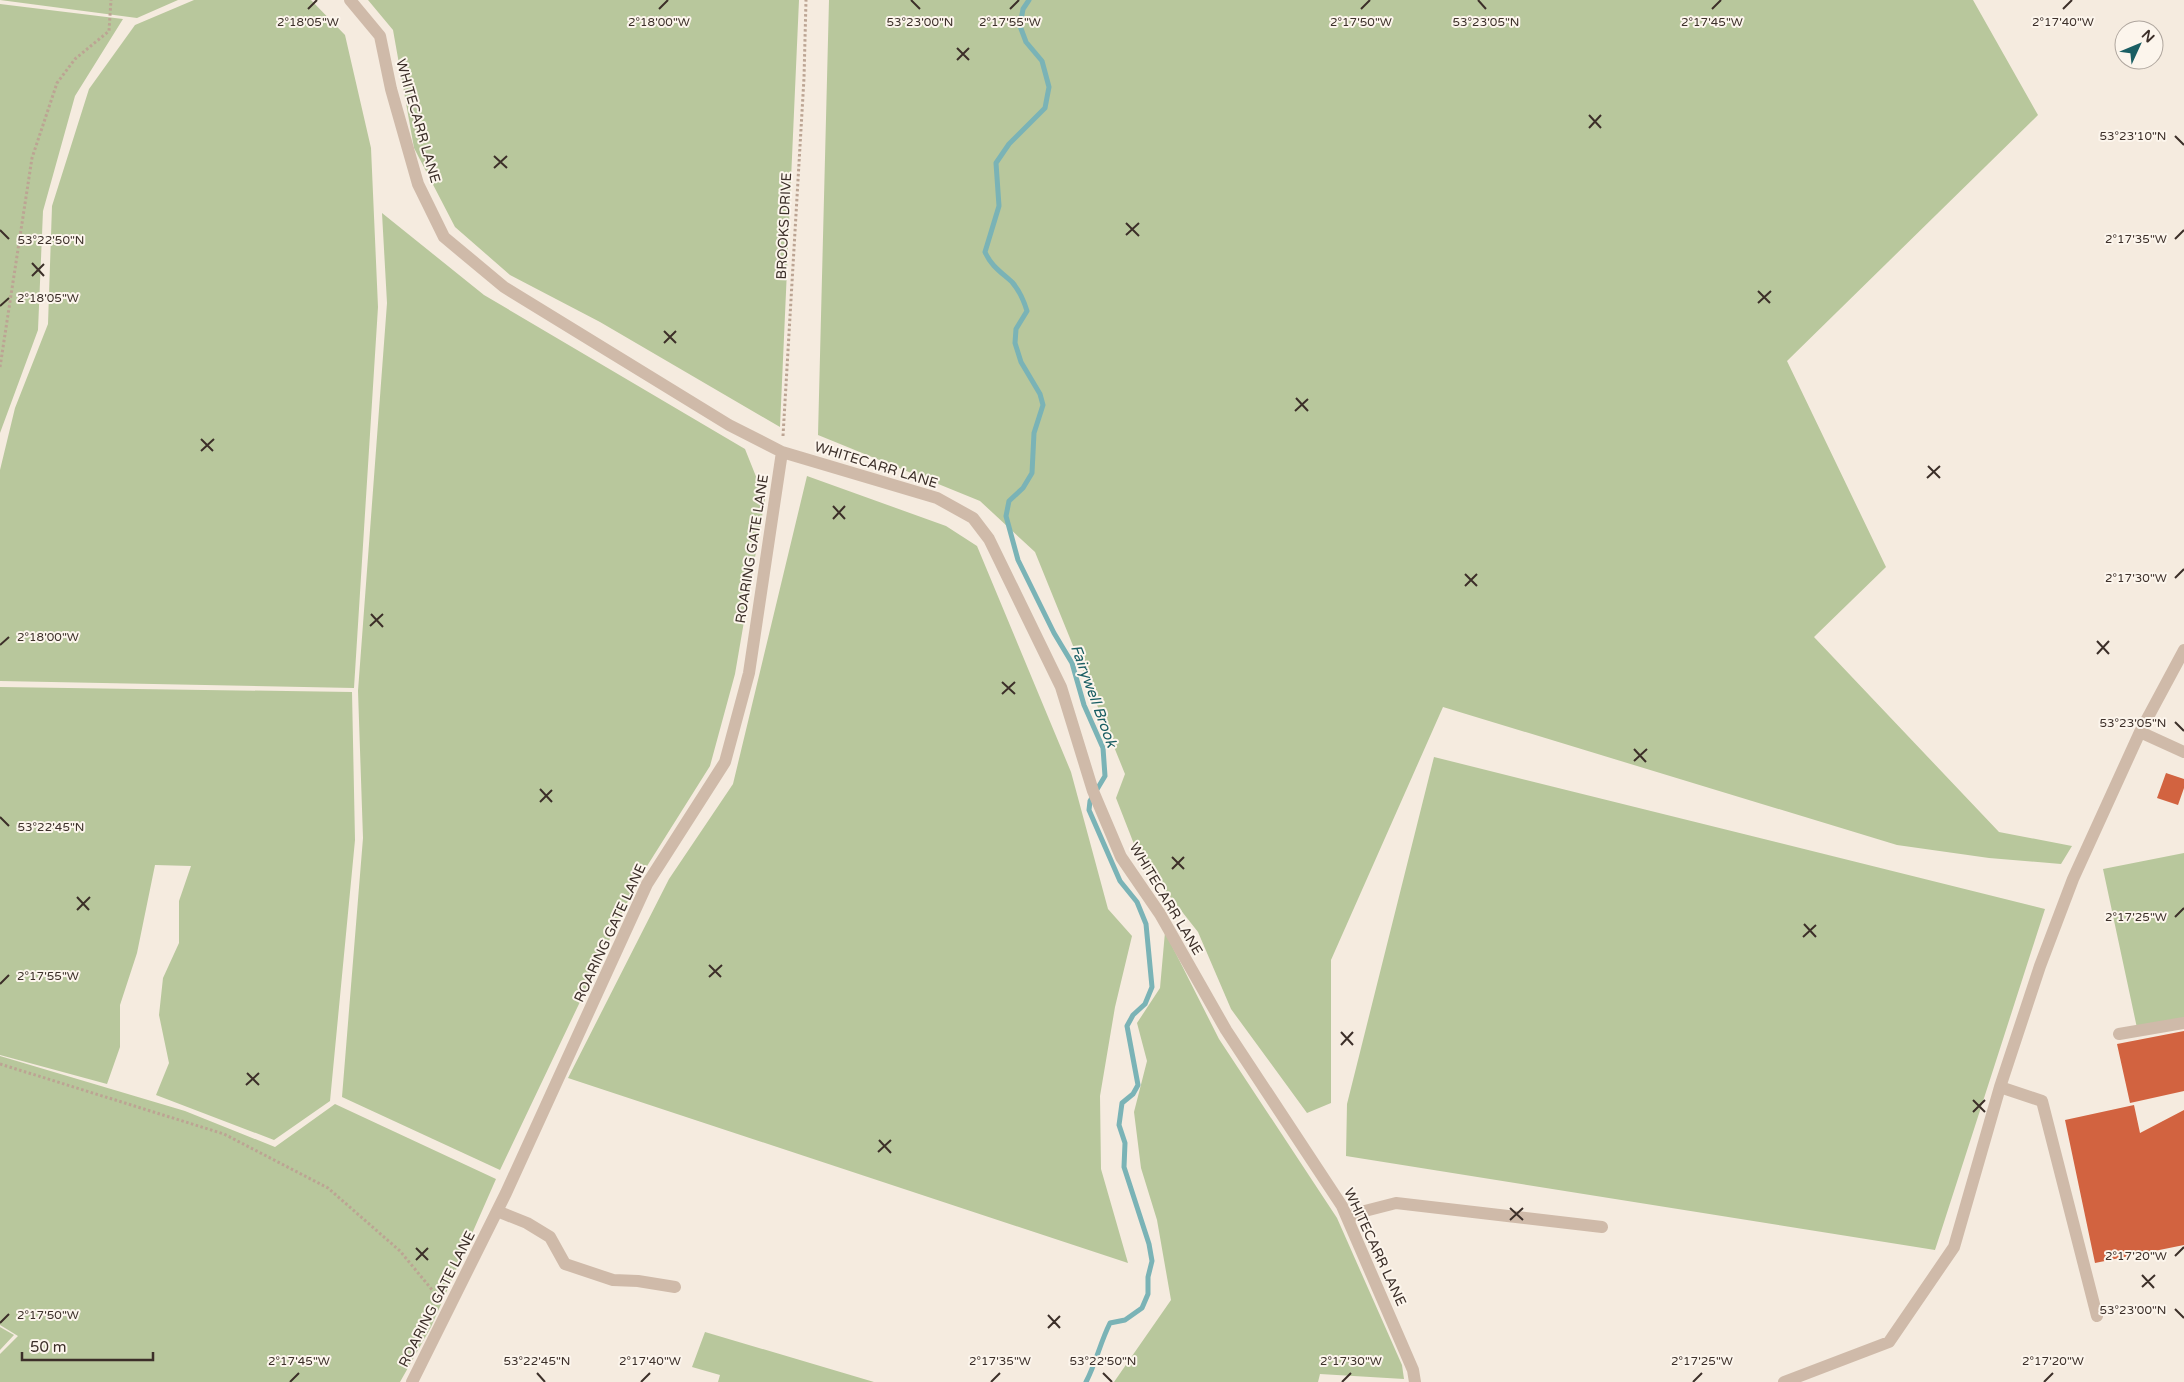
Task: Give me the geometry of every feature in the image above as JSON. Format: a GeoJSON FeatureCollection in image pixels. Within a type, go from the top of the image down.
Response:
{"type":"FeatureCollection","features":[{"type":"Feature","properties":{"kind":"street","name":"WHITECARR LANE"},"geometry":{"type":"LineString","coordinates":[[350,0],[380,36],[391,89],[418,184],[444,237],[504,287],[729,425],[782,452],[937,498],[973,518],[989,538],[1061,687],[1093,791],[1121,857],[1160,914],[1226,1030],[1342,1206],[1413,1370],[1415,1382]]}},
{"type":"Feature","properties":{"kind":"street","name":"ROARING GATE LANE"},"geometry":{"type":"LineString","coordinates":[[412,1382],[498,1211],[647,884],[725,762],[749,673],[782,452]]}},
{"type":"Feature","properties":{"kind":"street"},"geometry":{"type":"LineString","coordinates":[[1784,1382],[1888,1342],[1954,1247],[2000,1087],[2040,966],[2073,878],[2140,732],[2184,650]]}},
{"type":"Feature","properties":{"kind":"street"},"geometry":{"type":"LineString","coordinates":[[2140,732],[2184,752]]}},
{"type":"Feature","properties":{"kind":"street"},"geometry":{"type":"LineString","coordinates":[[2119,1034],[2184,1023]]}},
{"type":"Feature","properties":{"kind":"street"},"geometry":{"type":"LineString","coordinates":[[2000,1087],[2042,1101],[2097,1316]]}},
{"type":"Feature","properties":{"kind":"street"},"geometry":{"type":"LineString","coordinates":[[1348,1220],[1357,1214],[1396,1203],[1602,1227]]}},
{"type":"Feature","properties":{"kind":"street"},"geometry":{"type":"LineString","coordinates":[[498,1211],[550,1237],[565,1264],[613,1280],[638,1281],[675,1287]]}},
{"type":"Feature","properties":{"kind":"path"},"geometry":{"type":"LineString","coordinates":[[0,367],[32,158],[56,83],[75,59],[109,31],[111,0]]}},
{"type":"Feature","properties":{"kind":"path","name":"BROOKS DRIVE"},"geometry":{"type":"LineString","coordinates":[[782,452],[804,78],[806,0]]}},
{"type":"Feature","properties":{"kind":"path"},"geometry":{"type":"LineString","coordinates":[[0,1064],[224,1134],[328,1188],[400,1251],[449,1310]]}},
{"type":"Feature","properties":{"kind":"green space"},"geometry":{"type":"Polygon","coordinates":[[[0,0],[178,0],[137,18],[0,0]]]}},
{"type":"Feature","properties":{"kind":"green space"},"geometry":{"type":"Polygon","coordinates":[[[194,0],[311,0],[345,35],[371,148],[378,307],[354,688],[0,681],[0,470],[15,408],[48,324],[52,206],[89,89],[135,25],[194,0]]]}},
{"type":"Feature","properties":{"kind":"green space"},"geometry":{"type":"Polygon","coordinates":[[[368,0],[799,0],[780,427],[600,322],[510,275],[455,227],[414,148],[393,30],[368,0]]]}},
{"type":"Feature","properties":{"kind":"green space"},"geometry":{"type":"Polygon","coordinates":[[[829,0],[1973,0],[2038,115],[1787,361],[1886,567],[1814,637],[1999,832],[2072,846],[2061,864],[1989,858],[1897,845],[1443,707],[1331,960],[1331,1103],[1307,1113],[1231,1009],[1198,932],[1139,857],[1116,798],[1125,774],[1035,552],[980,501],[818,435],[829,0]]]}},
{"type":"Feature","properties":{"kind":"green space"},"geometry":{"type":"Polygon","coordinates":[[[0,4],[123,19],[75,96],[43,211],[38,330],[0,433],[0,4]]]}},
{"type":"Feature","properties":{"kind":"green space"},"geometry":{"type":"Polygon","coordinates":[[[382,213],[484,295],[745,449],[765,499],[735,674],[710,766],[637,882],[500,1170],[342,1097],[363,838],[358,691],[387,303],[382,213]]]}},
{"type":"Feature","properties":{"kind":"green space"},"geometry":{"type":"Polygon","coordinates":[[[807,476],[946,526],[977,546],[1071,772],[1108,909],[1132,936],[1115,1007],[1100,1096],[1101,1169],[1128,1263],[568,1078],[669,879],[733,784],[807,476]]]}},
{"type":"Feature","properties":{"kind":"green space"},"geometry":{"type":"Polygon","coordinates":[[[0,687],[352,692],[355,840],[330,1101],[274,1140],[156,1095],[169,1063],[159,1015],[163,978],[179,943],[179,901],[191,866],[155,865],[137,953],[120,1005],[120,1047],[107,1084],[0,1055],[0,687]]]}},
{"type":"Feature","properties":{"kind":"green space"},"geometry":{"type":"Polygon","coordinates":[[[1434,757],[2045,909],[1935,1250],[1346,1156],[1347,1104],[1434,757]]]}},
{"type":"Feature","properties":{"kind":"green space"},"geometry":{"type":"Polygon","coordinates":[[[2184,853],[2184,1018],[2137,1028],[2103,869],[2184,853]]]}},
{"type":"Feature","properties":{"kind":"green space"},"geometry":{"type":"Polygon","coordinates":[[[1165,932],[1219,1039],[1337,1218],[1402,1365],[1404,1379],[1320,1374],[1318,1382],[1114,1382],[1171,1300],[1157,1220],[1141,1168],[1134,1112],[1147,1061],[1137,1023],[1160,988],[1165,932]]]}},
{"type":"Feature","properties":{"kind":"green space"},"geometry":{"type":"Polygon","coordinates":[[[0,1056],[185,1111],[275,1147],[335,1104],[496,1179],[431,1327],[400,1382],[0,1382],[0,1354],[18,1336],[0,1325],[0,1056]]]}},
{"type":"Feature","properties":{"kind":"green space"},"geometry":{"type":"Polygon","coordinates":[[[0,1327],[14,1335],[0,1350],[0,1327]]]}},
{"type":"Feature","properties":{"kind":"green space"},"geometry":{"type":"Polygon","coordinates":[[[705,1332],[874,1382],[718,1382],[720,1375],[692,1367],[705,1332]]]}},
{"type":"Feature","properties":{"kind":"building"},"geometry":{"type":"Polygon","coordinates":[[[2166,773],[2184,779],[2184,788],[2178,805],[2157,798],[2166,773]]]}},
{"type":"Feature","properties":{"kind":"building"},"geometry":{"type":"Polygon","coordinates":[[[2184,1031],[2184,1091],[2130,1103],[2117,1044],[2184,1031]]]}},
{"type":"Feature","properties":{"kind":"building"},"geometry":{"type":"Polygon","coordinates":[[[2134,1105],[2140,1133],[2184,1110],[2184,1245],[2095,1263],[2065,1120],[2134,1105]]]}},
{"type":"Feature","properties":{"kind":"waterway","name":"Fairywell Brook"},"geometry":{"type":"LineString","coordinates":[[1029,0],[1023,9],[1020,26],[1026,42],[1042,61],[1049,87],[1045,108],[1009,144],[996,163],[999,206],[985,252],[993,265],[1015,285],[1024,303],[1027,311],[1016,329],[1015,343],[1021,362],[1040,394],[1043,405],[1034,433],[1032,473],[1023,488],[1009,501],[1006,516],[1018,560],[1054,633],[1072,663],[1084,705],[1103,748],[1105,776],[1090,801],[1089,810],[1120,881],[1137,902],[1146,924],[1152,987],[1145,1004],[1133,1015],[1127,1026],[1138,1085],[1133,1094],[1122,1103],[1119,1125],[1125,1143],[1124,1167],[1149,1244],[1152,1261],[1148,1277],[1148,1294],[1142,1308],[1125,1320],[1110,1323],[1086,1382]]}}]}
